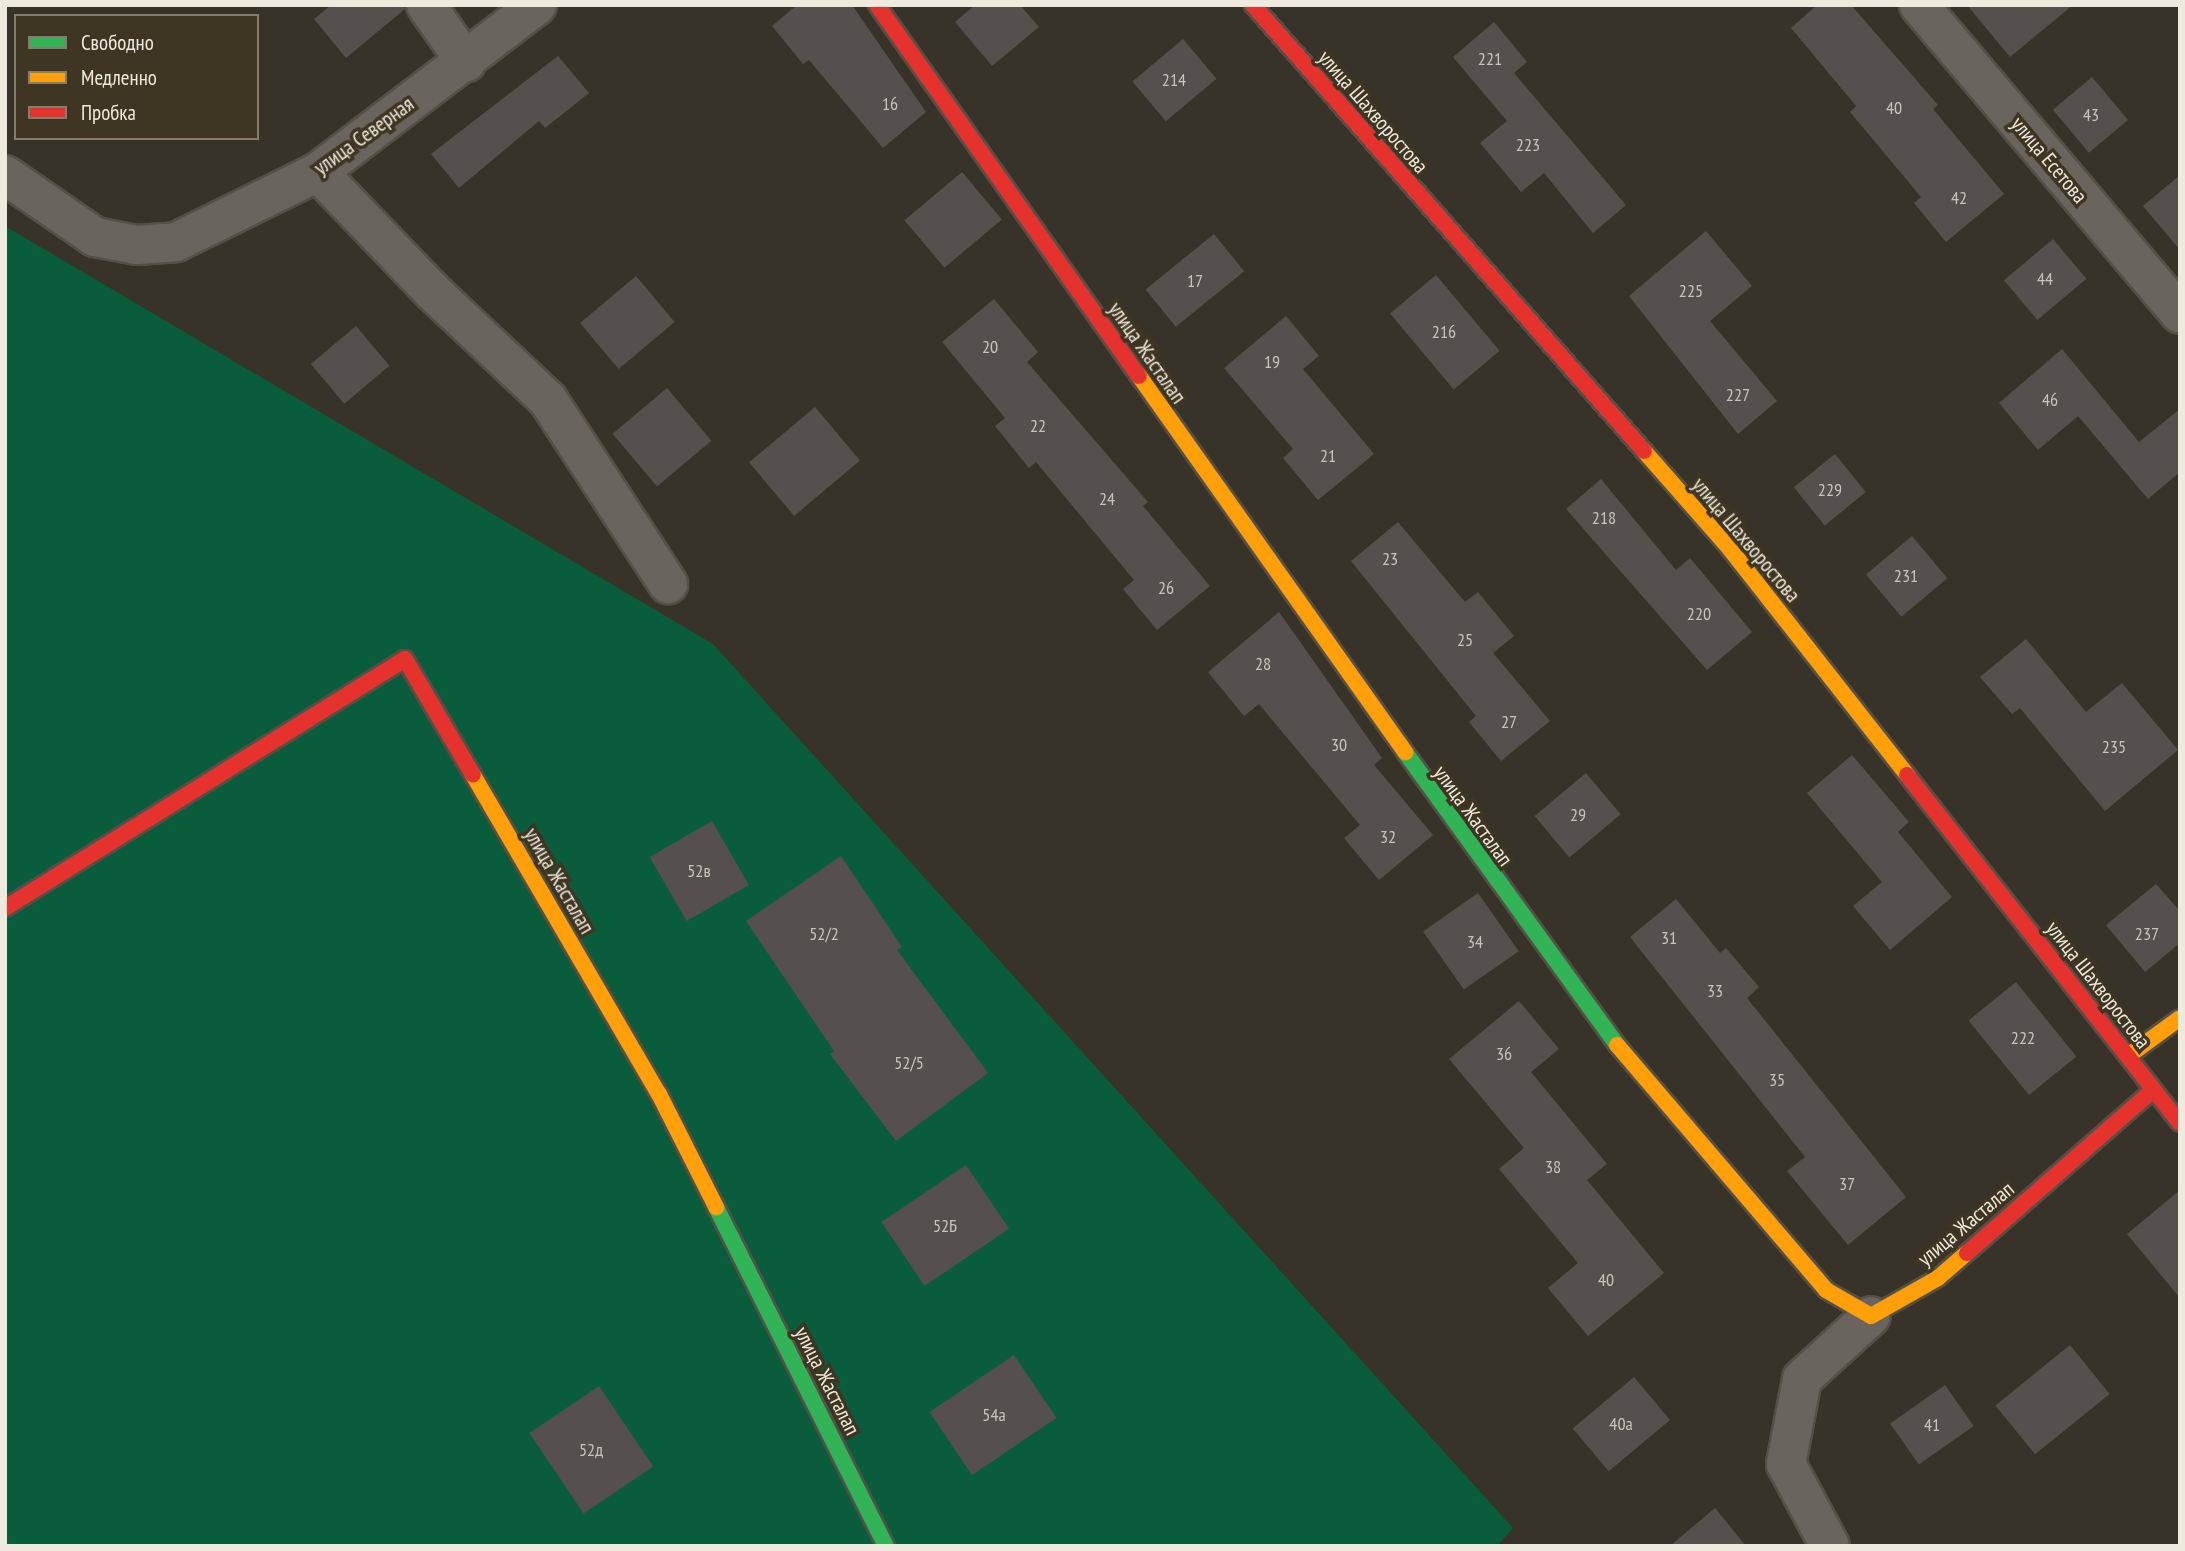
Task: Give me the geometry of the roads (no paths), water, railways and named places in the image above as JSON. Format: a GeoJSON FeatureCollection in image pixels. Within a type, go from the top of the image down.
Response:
{"type":"FeatureCollection","features":[{"type":"Feature","properties":{"kind":"street"},"geometry":{"type":"LineString","coordinates":[[426,5],[466,62]]}},
{"type":"Feature","properties":{"kind":"street","name":"улица Северная"},"geometry":{"type":"LineString","coordinates":[[5,175],[95,237],[137,245],[176,242],[318,172],[466,62],[537,5]]}},
{"type":"Feature","properties":{"kind":"street","name":"улица Жасталап"},"geometry":{"type":"LineString","coordinates":[[877,5],[1585,1007],[1826,1290],[1871,1316],[1938,1278],[2153,1090]]}},
{"type":"Feature","properties":{"kind":"street","name":"улица Шахворостова"},"geometry":{"type":"LineString","coordinates":[[1253,5],[1730,549],[2180,1124]]}},
{"type":"Feature","properties":{"kind":"street","name":"улица Есетова"},"geometry":{"type":"LineString","coordinates":[[1919,5],[2180,314]]}},
{"type":"Feature","properties":{"kind":"street"},"geometry":{"type":"LineString","coordinates":[[318,172],[432,291],[548,400],[668,584]]}},
{"type":"Feature","properties":{"kind":"street","name":"улица Жасталап"},"geometry":{"type":"LineString","coordinates":[[5,908],[405,659],[659,1094],[886,1546]]}},
{"type":"Feature","properties":{"kind":"street"},"geometry":{"type":"LineString","coordinates":[[2128,1056],[2180,1018]]}},
{"type":"Feature","properties":{"kind":"street"},"geometry":{"type":"LineString","coordinates":[[1830,1546],[1786,1464],[1802,1379],[1871,1316]]}}]}
